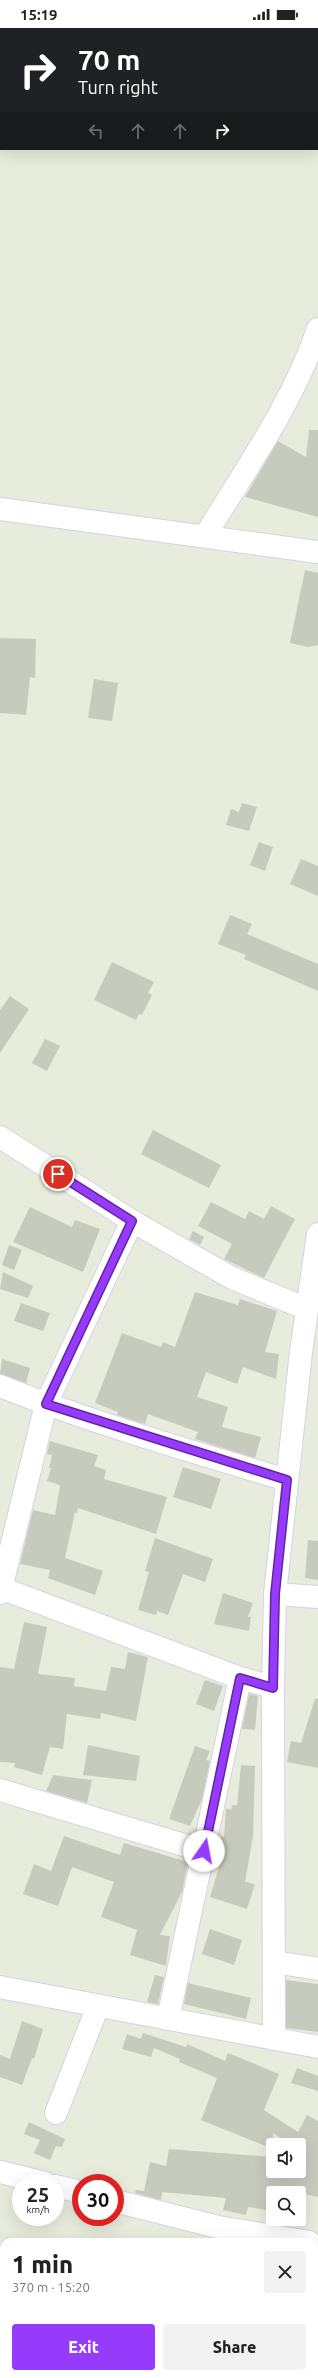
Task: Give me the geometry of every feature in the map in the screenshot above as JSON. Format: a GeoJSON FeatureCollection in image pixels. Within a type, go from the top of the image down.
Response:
{"type":"FeatureCollection","features":[{"type":"Feature","properties":{"kind":"street"},"geometry":{"type":"LineString","coordinates":[[205,536],[271,427],[309,355],[318,329]]}},
{"type":"Feature","properties":{"kind":"street"},"geometry":{"type":"LineString","coordinates":[[0,509],[318,552]]}},
{"type":"Feature","properties":{"kind":"street"},"geometry":{"type":"LineString","coordinates":[[0,1137],[132,1221],[232,1278],[307,1309]]}},
{"type":"Feature","properties":{"kind":"street"},"geometry":{"type":"LineString","coordinates":[[132,1221],[46,1404],[1,1590],[240,1678],[273,1688]]}},
{"type":"Feature","properties":{"kind":"street"},"geometry":{"type":"LineString","coordinates":[[274,2039],[273,1688],[275,1594],[307,1309],[318,1234]]}},
{"type":"Feature","properties":{"kind":"street"},"geometry":{"type":"LineString","coordinates":[[0,1386],[46,1404],[287,1480]]}},
{"type":"Feature","properties":{"kind":"street"},"geometry":{"type":"LineString","coordinates":[[275,1594],[318,1597]]}},
{"type":"Feature","properties":{"kind":"street"},"geometry":{"type":"LineString","coordinates":[[168,2019],[240,1678]]}},
{"type":"Feature","properties":{"kind":"street"},"geometry":{"type":"LineString","coordinates":[[0,1790],[204,1851]]}},
{"type":"Feature","properties":{"kind":"street"},"geometry":{"type":"LineString","coordinates":[[274,1962],[318,1969]]}},
{"type":"Feature","properties":{"kind":"street"},"geometry":{"type":"LineString","coordinates":[[0,1988],[318,2047]]}},
{"type":"Feature","properties":{"kind":"street"},"geometry":{"type":"LineString","coordinates":[[56,2113],[98,2006]]}},
{"type":"Feature","properties":{"kind":"street"},"geometry":{"type":"LineString","coordinates":[[0,2172],[12,2175]]}},
{"type":"Feature","properties":{"kind":"street"},"geometry":{"type":"LineString","coordinates":[[124,2203],[218,2227],[285,2238]]}},
{"type":"Feature","properties":{"kind":"building"},"geometry":{"type":"Polygon","coordinates":[[[309,430],[318,430],[318,517],[245,497],[278,441],[306,457],[309,430]]]}},
{"type":"Feature","properties":{"kind":"building"},"geometry":{"type":"Polygon","coordinates":[[[305,570],[318,573],[318,645],[308,647],[290,643],[305,570]]]}},
{"type":"Feature","properties":{"kind":"building"},"geometry":{"type":"Polygon","coordinates":[[[0,638],[36,639],[35,678],[30,677],[26,715],[0,713],[0,638]]]}},
{"type":"Feature","properties":{"kind":"building"},"geometry":{"type":"Polygon","coordinates":[[[94,679],[118,683],[112,721],[88,718],[94,679]]]}},
{"type":"Feature","properties":{"kind":"building"},"geometry":{"type":"Polygon","coordinates":[[[242,803],[257,807],[249,831],[226,825],[231,809],[239,812],[242,803]]]}},
{"type":"Feature","properties":{"kind":"building"},"geometry":{"type":"Polygon","coordinates":[[[259,842],[273,847],[265,871],[250,865],[259,842]]]}},
{"type":"Feature","properties":{"kind":"building"},"geometry":{"type":"Polygon","coordinates":[[[301,859],[318,866],[318,896],[290,884],[301,859]]]}},
{"type":"Feature","properties":{"kind":"building"},"geometry":{"type":"Polygon","coordinates":[[[230,915],[252,924],[247,934],[318,964],[318,991],[244,959],[246,955],[218,944],[230,915]]]}},
{"type":"Feature","properties":{"kind":"building"},"geometry":{"type":"Polygon","coordinates":[[[112,962],[154,982],[148,993],[152,995],[142,1015],[139,1014],[136,1020],[94,1000],[112,962]]]}},
{"type":"Feature","properties":{"kind":"building"},"geometry":{"type":"Polygon","coordinates":[[[10,996],[29,1009],[0,1053],[0,1010],[10,996]]]}},
{"type":"Feature","properties":{"kind":"building"},"geometry":{"type":"Polygon","coordinates":[[[45,1039],[60,1046],[47,1071],[32,1063],[45,1039]]]}},
{"type":"Feature","properties":{"kind":"building"},"geometry":{"type":"Polygon","coordinates":[[[153,1130],[221,1165],[209,1188],[141,1154],[153,1130]]]}},
{"type":"Feature","properties":{"kind":"building"},"geometry":{"type":"Polygon","coordinates":[[[211,1202],[245,1219],[249,1211],[264,1219],[271,1206],[295,1219],[264,1278],[224,1259],[232,1244],[198,1226],[211,1202]]]}},
{"type":"Feature","properties":{"kind":"building"},"geometry":{"type":"Polygon","coordinates":[[[30,1207],[72,1227],[75,1220],[100,1229],[83,1272],[13,1242],[30,1207]]]}},
{"type":"Feature","properties":{"kind":"building"},"geometry":{"type":"Polygon","coordinates":[[[193,1231],[204,1237],[200,1245],[189,1239],[193,1231]]]}},
{"type":"Feature","properties":{"kind":"building"},"geometry":{"type":"Polygon","coordinates":[[[9,1245],[22,1250],[14,1270],[2,1265],[9,1245]]]}},
{"type":"Feature","properties":{"kind":"building"},"geometry":{"type":"Polygon","coordinates":[[[3,1272],[33,1286],[28,1298],[0,1289],[3,1272]]]}},
{"type":"Feature","properties":{"kind":"building"},"geometry":{"type":"Polygon","coordinates":[[[195,1292],[238,1305],[240,1299],[277,1311],[265,1352],[279,1354],[276,1379],[243,1367],[237,1384],[206,1372],[197,1397],[228,1407],[222,1427],[261,1437],[255,1458],[195,1439],[198,1432],[148,1414],[145,1424],[117,1415],[118,1412],[95,1403],[122,1333],[161,1347],[163,1342],[175,1347],[195,1292]]]}},
{"type":"Feature","properties":{"kind":"building"},"geometry":{"type":"Polygon","coordinates":[[[21,1303],[50,1313],[43,1331],[14,1321],[21,1303]]]}},
{"type":"Feature","properties":{"kind":"building"},"geometry":{"type":"Polygon","coordinates":[[[2,1359],[30,1368],[26,1383],[0,1374],[2,1359]]]}},
{"type":"Feature","properties":{"kind":"building"},"geometry":{"type":"Polygon","coordinates":[[[50,1441],[98,1455],[94,1466],[106,1470],[104,1479],[167,1497],[156,1534],[78,1508],[77,1513],[75,1512],[65,1558],[103,1571],[95,1595],[48,1578],[50,1570],[20,1564],[33,1510],[55,1515],[60,1485],[47,1481],[51,1468],[49,1468],[52,1455],[47,1454],[50,1441]]]}},
{"type":"Feature","properties":{"kind":"building"},"geometry":{"type":"Polygon","coordinates":[[[183,1467],[221,1479],[211,1509],[173,1497],[183,1467]]]}},
{"type":"Feature","properties":{"kind":"building"},"geometry":{"type":"Polygon","coordinates":[[[155,1538],[213,1559],[205,1582],[183,1574],[168,1615],[157,1611],[156,1615],[138,1610],[149,1572],[145,1571],[155,1538]]]}},
{"type":"Feature","properties":{"kind":"building"},"geometry":{"type":"Polygon","coordinates":[[[308,1540],[318,1541],[318,1580],[305,1578],[308,1540]]]}},
{"type":"Feature","properties":{"kind":"building"},"geometry":{"type":"Polygon","coordinates":[[[223,1593],[253,1603],[248,1617],[251,1617],[249,1631],[214,1624],[223,1593]]]}},
{"type":"Feature","properties":{"kind":"building"},"geometry":{"type":"Polygon","coordinates":[[[24,1622],[47,1627],[38,1674],[75,1678],[74,1686],[106,1691],[111,1667],[125,1669],[128,1652],[148,1657],[136,1721],[101,1713],[100,1719],[67,1714],[63,1749],[50,1747],[42,1775],[14,1767],[15,1763],[0,1762],[0,1667],[14,1669],[24,1622]]]}},
{"type":"Feature","properties":{"kind":"building"},"geometry":{"type":"Polygon","coordinates":[[[205,1680],[223,1686],[214,1711],[196,1704],[205,1680]]]}},
{"type":"Feature","properties":{"kind":"building"},"geometry":{"type":"Polygon","coordinates":[[[249,1694],[258,1696],[255,1730],[242,1729],[249,1694]]]}},
{"type":"Feature","properties":{"kind":"building"},"geometry":{"type":"Polygon","coordinates":[[[315,1699],[318,1699],[318,1768],[287,1762],[291,1741],[301,1743],[315,1699]]]}},
{"type":"Feature","properties":{"kind":"building"},"geometry":{"type":"Polygon","coordinates":[[[88,1745],[140,1756],[136,1781],[83,1775],[88,1745]]]}},
{"type":"Feature","properties":{"kind":"building"},"geometry":{"type":"Polygon","coordinates":[[[195,1746],[210,1751],[206,1760],[210,1761],[202,1799],[190,1826],[169,1819],[195,1746]]]}},
{"type":"Feature","properties":{"kind":"building"},"geometry":{"type":"Polygon","coordinates":[[[241,1765],[255,1766],[253,1836],[245,1882],[255,1884],[247,1909],[210,1897],[220,1864],[217,1863],[221,1837],[224,1837],[226,1808],[231,1810],[232,1805],[237,1805],[241,1765]]]}},
{"type":"Feature","properties":{"kind":"building"},"geometry":{"type":"Polygon","coordinates":[[[53,1775],[92,1780],[87,1803],[46,1791],[53,1775]]]}},
{"type":"Feature","properties":{"kind":"building"},"geometry":{"type":"Polygon","coordinates":[[[64,1836],[120,1855],[124,1843],[188,1862],[182,1892],[160,1935],[170,1936],[166,1966],[130,1955],[137,1930],[101,1917],[114,1882],[72,1867],[58,1906],[23,1894],[34,1864],[51,1871],[64,1836]]]}},
{"type":"Feature","properties":{"kind":"building"},"geometry":{"type":"Polygon","coordinates":[[[210,1929],[242,1940],[234,1965],[202,1954],[210,1929]]]}},
{"type":"Feature","properties":{"kind":"building"},"geometry":{"type":"Polygon","coordinates":[[[155,1975],[164,1977],[158,2004],[147,2002],[155,1975]]]}},
{"type":"Feature","properties":{"kind":"building"},"geometry":{"type":"Polygon","coordinates":[[[286,1980],[318,1984],[318,2032],[286,2028],[286,1980]]]}},
{"type":"Feature","properties":{"kind":"building"},"geometry":{"type":"Polygon","coordinates":[[[188,1983],[251,1998],[246,2019],[184,2004],[188,1983]]]}},
{"type":"Feature","properties":{"kind":"building"},"geometry":{"type":"Polygon","coordinates":[[[22,2021],[43,2029],[34,2059],[32,2058],[22,2085],[0,2077],[0,2055],[10,2059],[22,2021]]]}},
{"type":"Feature","properties":{"kind":"building"},"geometry":{"type":"Polygon","coordinates":[[[143,2033],[186,2047],[187,2044],[225,2061],[228,2053],[279,2074],[264,2110],[298,2132],[307,2115],[318,2121],[318,2197],[306,2194],[306,2186],[266,2186],[266,2210],[248,2207],[246,2215],[223,2210],[226,2198],[162,2192],[161,2200],[135,2193],[136,2190],[144,2191],[150,2162],[166,2166],[169,2149],[266,2156],[266,2178],[306,2178],[306,2138],[280,2138],[273,2133],[273,2138],[266,2138],[266,2146],[201,2120],[217,2078],[179,2062],[180,2059],[154,2048],[151,2057],[122,2049],[127,2034],[141,2039],[143,2033]]]}},
{"type":"Feature","properties":{"kind":"building"},"geometry":{"type":"Polygon","coordinates":[[[297,2068],[318,2076],[318,2091],[291,2083],[297,2068]]]}},
{"type":"Feature","properties":{"kind":"building"},"geometry":{"type":"Polygon","coordinates":[[[29,2122],[65,2139],[62,2147],[56,2146],[50,2160],[34,2153],[40,2140],[24,2134],[29,2122]]]}},
{"type":"Feature","properties":{"kind":"route"},"geometry":{"type":"LineString","coordinates":[[58,1174],[132,1221],[46,1404],[287,1480],[275,1594],[273,1688],[240,1678],[204,1851]]}}]}
